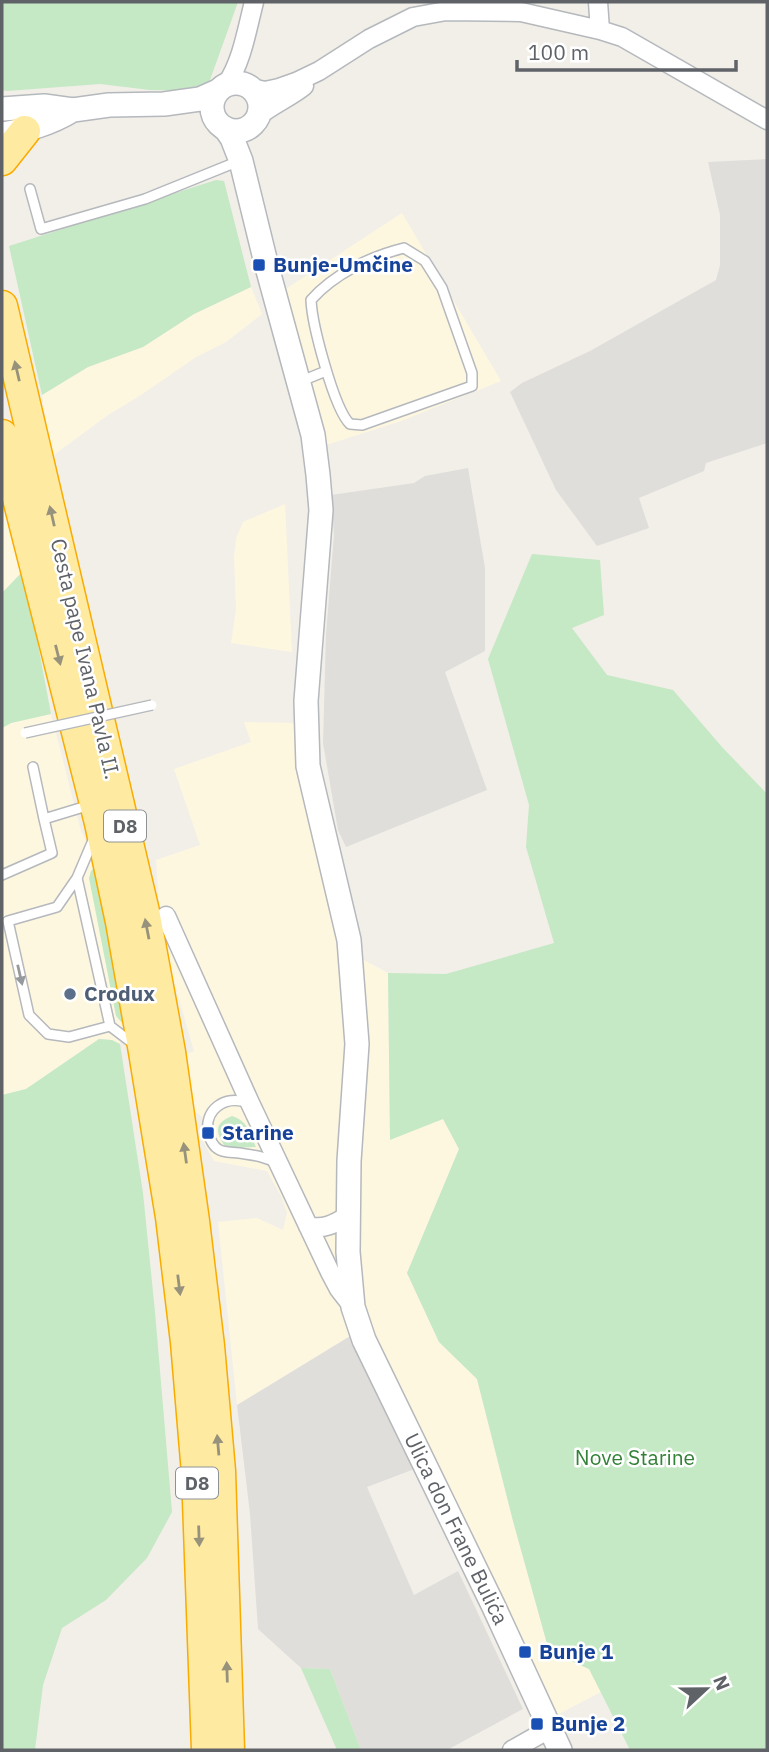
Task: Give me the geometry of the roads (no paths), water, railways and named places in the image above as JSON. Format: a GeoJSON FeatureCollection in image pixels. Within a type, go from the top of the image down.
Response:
{"type":"FeatureCollection","features":[{"type":"Feature","properties":{"kind":"highway"},"geometry":{"type":"LineString","coordinates":[[2,160],[13,132]]}},
{"type":"Feature","properties":{"kind":"highway","name":"Cesta pape Ivana Pavla II."},"geometry":{"type":"LineString","coordinates":[[2,306],[145,916],[170,1052],[183,1219]]}},
{"type":"Feature","properties":{"kind":"highway","name":"Cesta pape Ivana Pavla II."},"geometry":{"type":"LineString","coordinates":[[2,435],[98,813],[144,1052],[183,1219]]}},
{"type":"Feature","properties":{"kind":"highway","name":"D8"},"geometry":{"type":"LineString","coordinates":[[183,1219],[186,1342],[197,1473],[207,1750]]}},
{"type":"Feature","properties":{"kind":"highway","name":"D8"},"geometry":{"type":"LineString","coordinates":[[183,1219],[209,1346],[220,1471],[229,1750]]}},
{"type":"Feature","properties":{"kind":"street"},"geometry":{"type":"LineString","coordinates":[[236,123],[212,104],[235,87],[254,2]]}},
{"type":"Feature","properties":{"kind":"street"},"geometry":{"type":"LineString","coordinates":[[598,2],[600,30]]}},
{"type":"Feature","properties":{"kind":"street"},"geometry":{"type":"LineString","coordinates":[[2,109],[44,106],[73,110],[164,104],[200,99],[235,87],[265,91],[319,71],[369,39],[413,17],[446,11],[521,12],[622,37],[767,120]]}},
{"type":"Feature","properties":{"kind":"street"},"geometry":{"type":"LineString","coordinates":[[164,104],[236,123],[296,93],[319,71]]}},
{"type":"Feature","properties":{"kind":"street","name":"Ulica don Frane Bulića"},"geometry":{"type":"LineString","coordinates":[[235,87],[256,94],[259,102],[260,110],[236,123],[232,138],[241,161],[313,435],[321,510],[306,701],[308,766],[349,940],[357,1044],[347,1216],[353,1307],[364,1340],[560,1750]]}},
{"type":"Feature","properties":{"kind":"street"},"geometry":{"type":"LineString","coordinates":[[13,132],[43,125],[73,110]]}},
{"type":"Feature","properties":{"kind":"street"},"geometry":{"type":"LineString","coordinates":[[166,916],[308,1226],[339,1289],[353,1307]]}},
{"type":"Feature","properties":{"kind":"street"},"geometry":{"type":"LineString","coordinates":[[308,1226],[327,1227],[347,1216]]}},
{"type":"Feature","properties":{"kind":"street"},"geometry":{"type":"LineString","coordinates":[[512,1750],[551,1728]]}},
{"type":"Feature","properties":{"kind":"lane"},"geometry":{"type":"LineString","coordinates":[[30,189],[41,229],[145,199],[241,161]]}},
{"type":"Feature","properties":{"kind":"lane"},"geometry":{"type":"LineString","coordinates":[[404,248],[425,261],[442,288],[472,373],[472,386],[362,425],[350,424],[344,418],[326,371],[311,300],[321,289],[360,264],[391,251],[404,248]]}},
{"type":"Feature","properties":{"kind":"lane"},"geometry":{"type":"LineString","coordinates":[[299,382],[326,371]]}},
{"type":"Feature","properties":{"kind":"lane"},"geometry":{"type":"LineString","coordinates":[[25,733],[152,705]]}},
{"type":"Feature","properties":{"kind":"lane"},"geometry":{"type":"LineString","coordinates":[[2,875],[52,853],[33,767]]}},
{"type":"Feature","properties":{"kind":"lane"},"geometry":{"type":"LineString","coordinates":[[44,819],[98,813],[77,878],[57,907],[5,922],[29,1015],[48,1034],[69,1037],[110,1026]]}},
{"type":"Feature","properties":{"kind":"lane"},"geometry":{"type":"LineString","coordinates":[[77,878],[110,1026],[144,1052]]}},
{"type":"Feature","properties":{"kind":"lane"},"geometry":{"type":"LineString","coordinates":[[250,1103],[241,1100],[220,1104],[211,1112],[207,1121],[212,1143],[220,1151],[263,1157],[279,1165]]}},
{"type":"Feature","properties":{"kind":"place","name":"Bunje-Umčine"},"geometry":{"type":"Point","coordinates":[259,265]}},
{"type":"Feature","properties":{"kind":"place","name":"Crodux"},"geometry":{"type":"Point","coordinates":[70,994]}},
{"type":"Feature","properties":{"kind":"place","name":"Starine"},"geometry":{"type":"Point","coordinates":[208,1133]}},
{"type":"Feature","properties":{"kind":"place","name":"Bunje 1"},"geometry":{"type":"Point","coordinates":[525,1652]}},
{"type":"Feature","properties":{"kind":"place","name":"Bunje 2"},"geometry":{"type":"Point","coordinates":[537,1724]}},
{"type":"Feature","properties":{"kind":"park label","name":"Nove Starine"},"geometry":{"type":"Point","coordinates":[635,1458]}}]}
